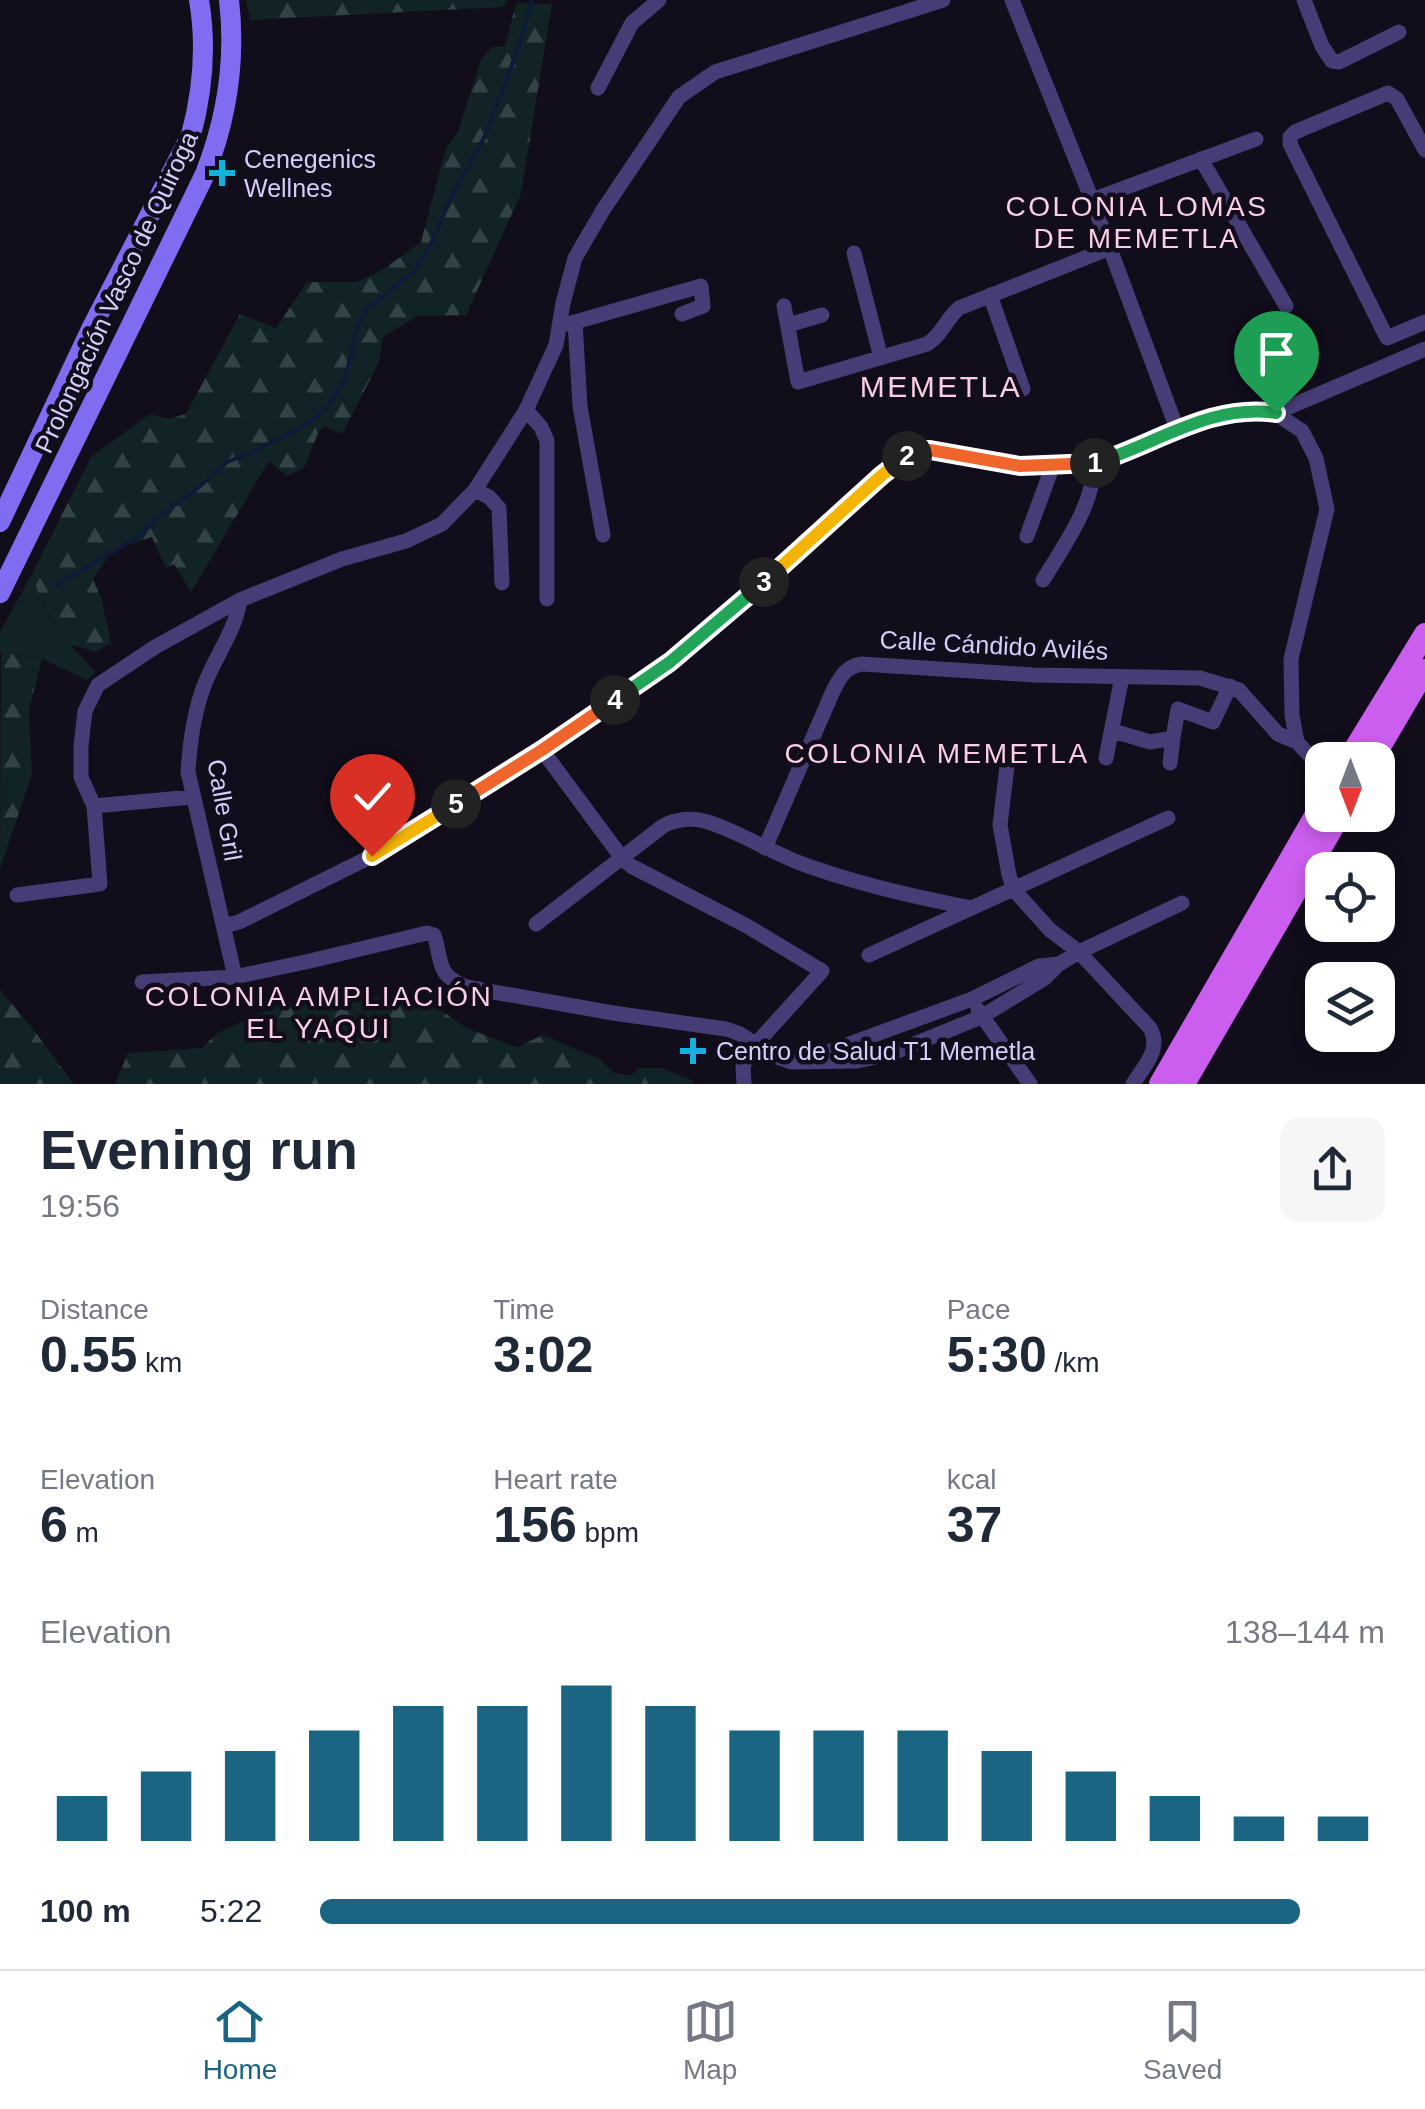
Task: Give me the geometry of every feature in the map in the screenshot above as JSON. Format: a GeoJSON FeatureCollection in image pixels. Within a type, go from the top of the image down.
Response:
{"type":"FeatureCollection","features":[{"type":"Feature","properties":{"kind":"main road"},"geometry":{"type":"LineString","coordinates":[[1359,742],[1425,634]]}},
{"type":"Feature","properties":{"kind":"main road"},"geometry":{"type":"LineString","coordinates":[[1383,742],[1425,670]]}},
{"type":"Feature","properties":{"kind":"main road"},"geometry":{"type":"LineString","coordinates":[[1160,1084],[1306,832]]}},
{"type":"Feature","properties":{"kind":"main road"},"geometry":{"type":"LineString","coordinates":[[1184,1084],[1330,832]]}},
{"type":"Feature","properties":{"kind":"main road"},"geometry":{"type":"LineString","coordinates":[[1193,1084],[1216,1028]]}},
{"type":"Feature","properties":{"kind":"street","name":"Prolongación Vasco de Quiroga"},"geometry":{"type":"LineString","coordinates":[[0,522],[92,327],[191,136],[204,64],[199,0]]}},
{"type":"Feature","properties":{"kind":"street","name":"Prolongación Vasco de Quiroga"},"geometry":{"type":"LineString","coordinates":[[0,593],[211,159],[226,109],[232,63],[229,0]]}},
{"type":"Feature","properties":{"kind":"street"},"geometry":{"type":"LineString","coordinates":[[598,88],[632,23],[658,0]]}},
{"type":"Feature","properties":{"kind":"street"},"geometry":{"type":"LineString","coordinates":[[603,535],[563,303],[575,258],[603,210],[679,97],[715,72],[943,0]]}},
{"type":"Feature","properties":{"kind":"street"},"geometry":{"type":"LineString","coordinates":[[1012,0],[1092,200],[1176,429]]}},
{"type":"Feature","properties":{"kind":"street"},"geometry":{"type":"LineString","coordinates":[[1304,0],[1332,61],[1338,62],[1399,32]]}},
{"type":"Feature","properties":{"kind":"street"},"geometry":{"type":"LineString","coordinates":[[1425,150],[1397,99],[1388,94],[1290,137],[1290,144],[1388,338],[1425,322]]}},
{"type":"Feature","properties":{"kind":"street"},"geometry":{"type":"LineString","coordinates":[[1092,200],[1256,139]]}},
{"type":"Feature","properties":{"kind":"street"},"geometry":{"type":"LineString","coordinates":[[1200,160],[1286,306]]}},
{"type":"Feature","properties":{"kind":"street"},"geometry":{"type":"LineString","coordinates":[[784,306],[798,382],[927,344],[938,338],[959,308],[1110,248]]}},
{"type":"Feature","properties":{"kind":"street"},"geometry":{"type":"LineString","coordinates":[[854,254],[880,358]]}},
{"type":"Feature","properties":{"kind":"street"},"geometry":{"type":"LineString","coordinates":[[16,895],[100,884],[94,806],[81,777],[85,711],[98,685],[155,647],[240,600],[342,560],[406,541],[442,524],[474,490],[526,410],[567,324],[700,286],[703,306],[682,314]]}},
{"type":"Feature","properties":{"kind":"street"},"geometry":{"type":"LineString","coordinates":[[990,296],[1023,390]]}},
{"type":"Feature","properties":{"kind":"street"},"geometry":{"type":"LineString","coordinates":[[788,325],[822,314]]}},
{"type":"Feature","properties":{"kind":"street"},"geometry":{"type":"LineString","coordinates":[[1276,413],[1425,349]]}},
{"type":"Feature","properties":{"kind":"street"},"geometry":{"type":"LineString","coordinates":[[526,410],[541,426],[547,441],[547,599]]}},
{"type":"Feature","properties":{"kind":"street"},"geometry":{"type":"LineString","coordinates":[[224,926],[372,856],[542,750],[670,662],[904,458],[918,450],[998,464],[1095,462],[1212,417],[1255,410],[1276,413],[1302,432],[1316,458],[1327,509],[1292,659],[1292,715],[1297,742]]}},
{"type":"Feature","properties":{"kind":"street"},"geometry":{"type":"LineString","coordinates":[[1043,580],[1078,524],[1094,477],[1095,462]]}},
{"type":"Feature","properties":{"kind":"street"},"geometry":{"type":"LineString","coordinates":[[1028,536],[1053,465]]}},
{"type":"Feature","properties":{"kind":"street"},"geometry":{"type":"LineString","coordinates":[[474,490],[499,508],[502,582]]}},
{"type":"Feature","properties":{"kind":"street","name":"Calle Gril"},"geometry":{"type":"LineString","coordinates":[[235,976],[188,772],[201,694],[232,629],[240,600]]}},
{"type":"Feature","properties":{"kind":"street","name":"Calle Cándido Avilés"},"geometry":{"type":"LineString","coordinates":[[833,691],[843,673],[862,664],[1034,675],[1200,678],[1230,686]]}},
{"type":"Feature","properties":{"kind":"street","name":"Calle Cándido Avilés"},"geometry":{"type":"LineString","coordinates":[[1106,758],[1122,676]]}},
{"type":"Feature","properties":{"kind":"street"},"geometry":{"type":"LineString","coordinates":[[1170,762],[1178,710],[1213,722],[1230,686],[1239,690],[1278,734],[1297,742],[1305,751]]}},
{"type":"Feature","properties":{"kind":"street"},"geometry":{"type":"LineString","coordinates":[[764,848],[833,691],[850,698]]}},
{"type":"Feature","properties":{"kind":"street"},"geometry":{"type":"LineString","coordinates":[[1113,731],[1150,742],[1173,738]]}},
{"type":"Feature","properties":{"kind":"street"},"geometry":{"type":"LineString","coordinates":[[1009,749],[1000,825],[1014,890],[1050,930],[1079,952],[1155,1036],[1155,1049],[1133,1084]]}},
{"type":"Feature","properties":{"kind":"street"},"geometry":{"type":"LineString","coordinates":[[542,750],[631,866],[747,926],[822,971],[755,1045],[743,1066],[744,1084]]}},
{"type":"Feature","properties":{"kind":"street"},"geometry":{"type":"LineString","coordinates":[[94,806],[192,796]]}},
{"type":"Feature","properties":{"kind":"street"},"geometry":{"type":"LineString","coordinates":[[868,955],[1168,818]]}},
{"type":"Feature","properties":{"kind":"street"},"geometry":{"type":"LineString","coordinates":[[536,924],[663,826],[685,820],[708,822],[804,864],[897,894],[972,908]]}},
{"type":"Feature","properties":{"kind":"street"},"geometry":{"type":"LineString","coordinates":[[142,982],[235,976],[310,962],[427,932],[434,935],[441,966],[450,980],[466,987],[613,1014],[726,1029],[782,1060],[858,1061],[890,1054],[982,1017],[1079,952],[1182,902]]}},
{"type":"Feature","properties":{"kind":"street"},"geometry":{"type":"LineString","coordinates":[[801,1062],[972,999],[1039,966],[1060,964]]}},
{"type":"Feature","properties":{"kind":"street"},"geometry":{"type":"LineString","coordinates":[[972,999],[1030,1084]]}},
{"type":"Feature","properties":{"kind":"green space"},"geometry":{"type":"Polygon","coordinates":[[[246,0],[507,0],[503,7],[250,20],[246,0]]]}},
{"type":"Feature","properties":{"kind":"green space"},"geometry":{"type":"Polygon","coordinates":[[[516,3],[552,4],[521,194],[466,315],[417,316],[383,337],[379,362],[342,434],[324,426],[304,468],[287,476],[269,461],[191,592],[174,564],[166,568],[152,537],[113,549],[93,579],[111,643],[95,652],[67,643],[38,593],[33,572],[91,457],[150,414],[169,419],[186,414],[240,314],[276,328],[307,282],[357,282],[381,271],[421,242],[446,148],[458,132],[481,60],[492,47],[505,46],[516,3]]]}},
{"type":"Feature","properties":{"kind":"green space"},"geometry":{"type":"Polygon","coordinates":[[[33,572],[57,626],[96,672],[87,680],[42,659],[0,652],[0,632],[33,572]]]}},
{"type":"Feature","properties":{"kind":"green space"},"geometry":{"type":"Polygon","coordinates":[[[1,652],[42,659],[29,710],[32,774],[0,869],[1,652]]]}},
{"type":"Feature","properties":{"kind":"green space"},"geometry":{"type":"Polygon","coordinates":[[[0,990],[30,1025],[74,1084],[0,1084],[0,990]]]}},
{"type":"Feature","properties":{"kind":"green space"},"geometry":{"type":"Polygon","coordinates":[[[398,995],[432,1004],[466,1028],[517,1047],[543,1035],[599,1059],[614,1073],[631,1075],[639,1068],[663,1068],[693,1084],[115,1084],[128,1053],[202,1048],[217,1033],[278,1006],[398,995]]]}},
{"type":"Feature","properties":{"kind":"waterway"},"geometry":{"type":"LineString","coordinates":[[55,586],[138,537],[227,462],[308,424],[327,407],[344,383],[359,323],[367,308],[415,271],[430,246],[486,134],[532,0]]}},
{"type":"Feature","properties":{"kind":"place","name":"Cenegenics Wellnes"},"geometry":{"type":"Point","coordinates":[222,173]}},
{"type":"Feature","properties":{"kind":"place","name":"Centro de Salud T1 Memetla"},"geometry":{"type":"Point","coordinates":[693,1051]}},
{"type":"Feature","properties":{"kind":"district","name":"COLONIA LOMAS DE MEMETLA"},"geometry":{"type":"Point","coordinates":[1137,222]}},
{"type":"Feature","properties":{"kind":"district","name":"MEMETLA"},"geometry":{"type":"Point","coordinates":[941,387]}},
{"type":"Feature","properties":{"kind":"district","name":"COLONIA MEMETLA"},"geometry":{"type":"Point","coordinates":[937,753]}},
{"type":"Feature","properties":{"kind":"district","name":"COLONIA AMPLIACIÓN EL YAQUI"},"geometry":{"type":"Point","coordinates":[319,1012]}},
{"type":"Feature","properties":{"kind":"route"},"geometry":{"type":"LineString","coordinates":[[372,856],[542,750],[670,662],[882,475],[918,450],[1020,466],[1077,464],[1112,458],[1212,417],[1255,410],[1276,413]]}}]}
